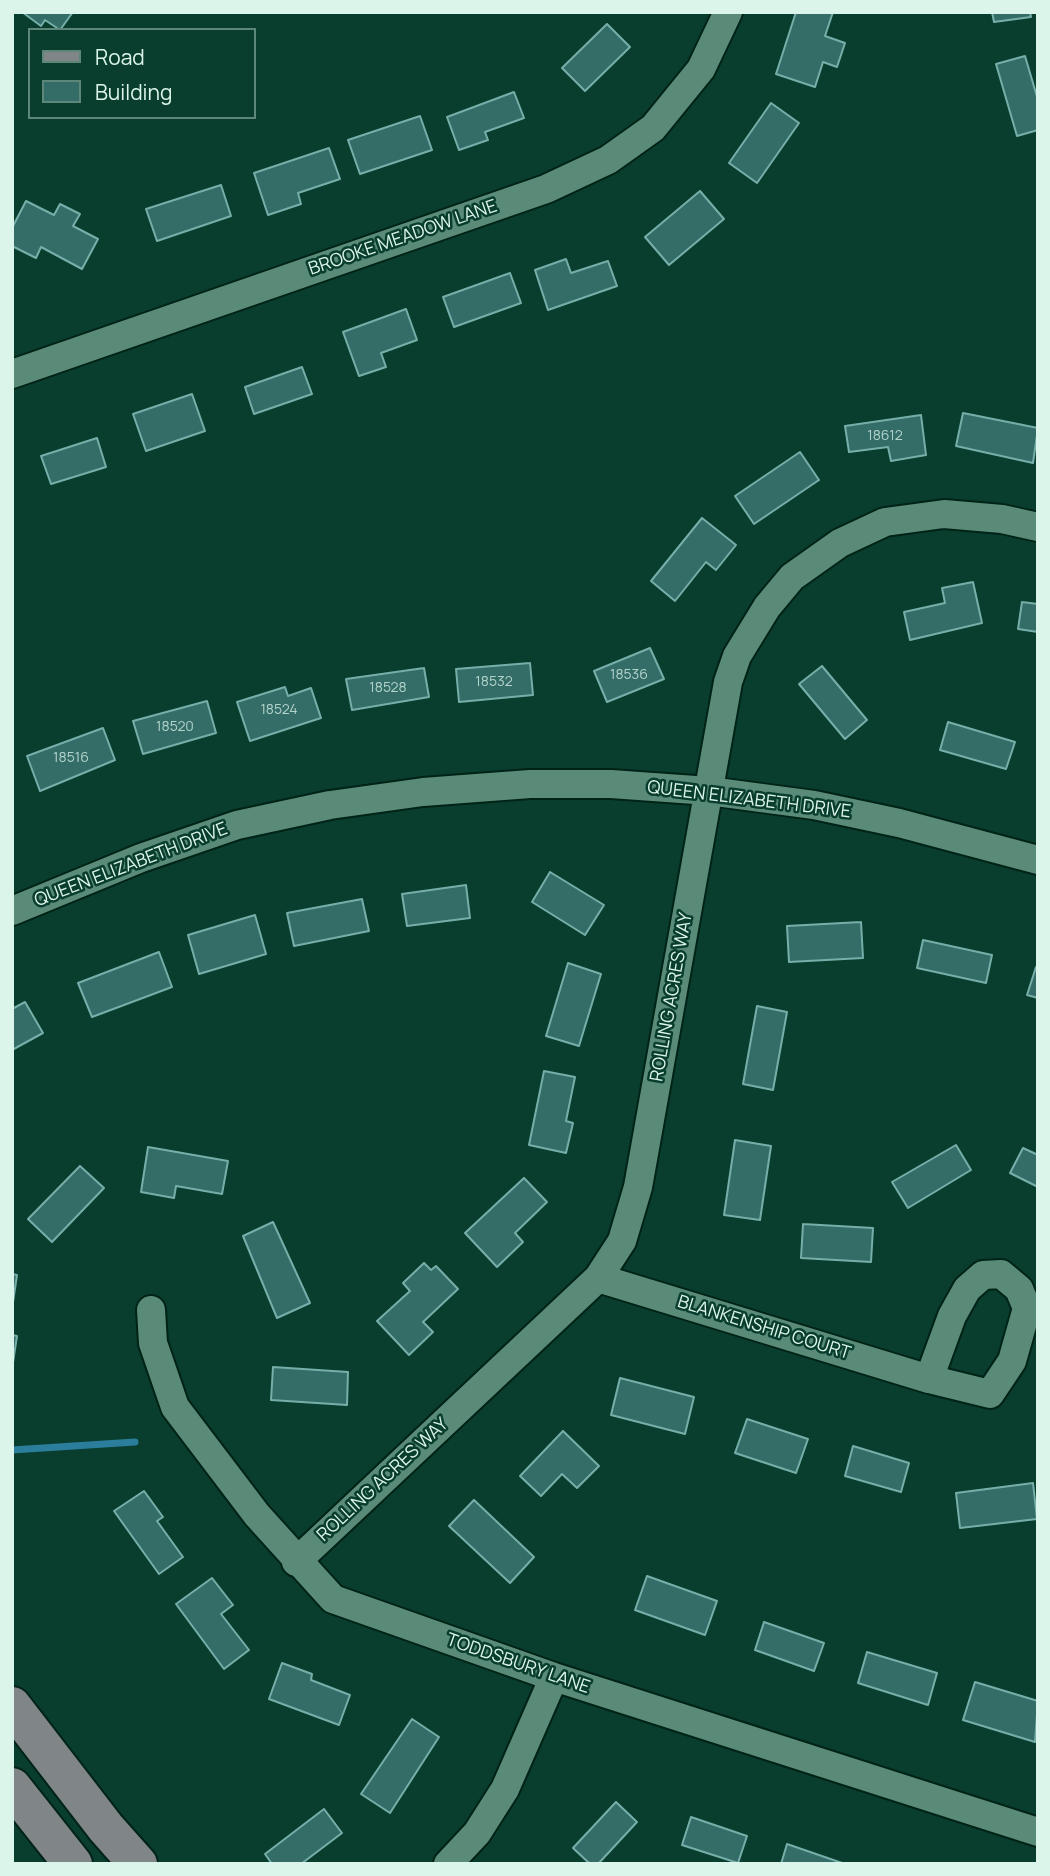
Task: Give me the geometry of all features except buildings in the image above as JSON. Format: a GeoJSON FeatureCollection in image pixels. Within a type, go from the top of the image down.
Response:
{"type":"FeatureCollection","features":[{"type":"Feature","properties":{"kind":"main road"},"geometry":{"type":"LineString","coordinates":[[12,1706],[106,1828],[138,1864]]}},
{"type":"Feature","properties":{"kind":"main road"},"geometry":{"type":"LineString","coordinates":[[12,1787],[73,1864]]}},
{"type":"Feature","properties":{"kind":"street","name":"BROOKE MEADOW LANE"},"geometry":{"type":"LineString","coordinates":[[12,374],[546,189],[608,160],[653,128],[693,79],[717,41],[728,12]]}},
{"type":"Feature","properties":{"kind":"street","name":"ROLLING ACRES WAY"},"geometry":{"type":"LineString","coordinates":[[296,1562],[598,1278],[622,1241],[638,1187],[728,682],[737,656],[767,607],[792,577],[840,543],[885,522],[944,513],[1003,519],[1038,527]]}},
{"type":"Feature","properties":{"kind":"street","name":"QUEEN ELIZABETH DRIVE"},"geometry":{"type":"LineString","coordinates":[[12,911],[141,858],[236,825],[330,805],[424,792],[530,784],[611,784],[709,791],[814,805],[899,823],[1038,860]]}},
{"type":"Feature","properties":{"kind":"street","name":"BLANKENSHIP COURT"},"geometry":{"type":"LineString","coordinates":[[598,1278],[929,1379]]}},
{"type":"Feature","properties":{"kind":"street","name":"TODDSBURY LANE"},"geometry":{"type":"LineString","coordinates":[[151,1310],[153,1343],[176,1407],[206,1451],[296,1562],[333,1599],[554,1677],[1038,1832]]}},
{"type":"Feature","properties":{"kind":"street"},"geometry":{"type":"LineString","coordinates":[[448,1864],[477,1833],[505,1789],[554,1677]]}},
{"type":"Feature","properties":{"kind":"waterway"},"geometry":{"type":"LineString","coordinates":[[12,1450],[135,1442]]}}]}
